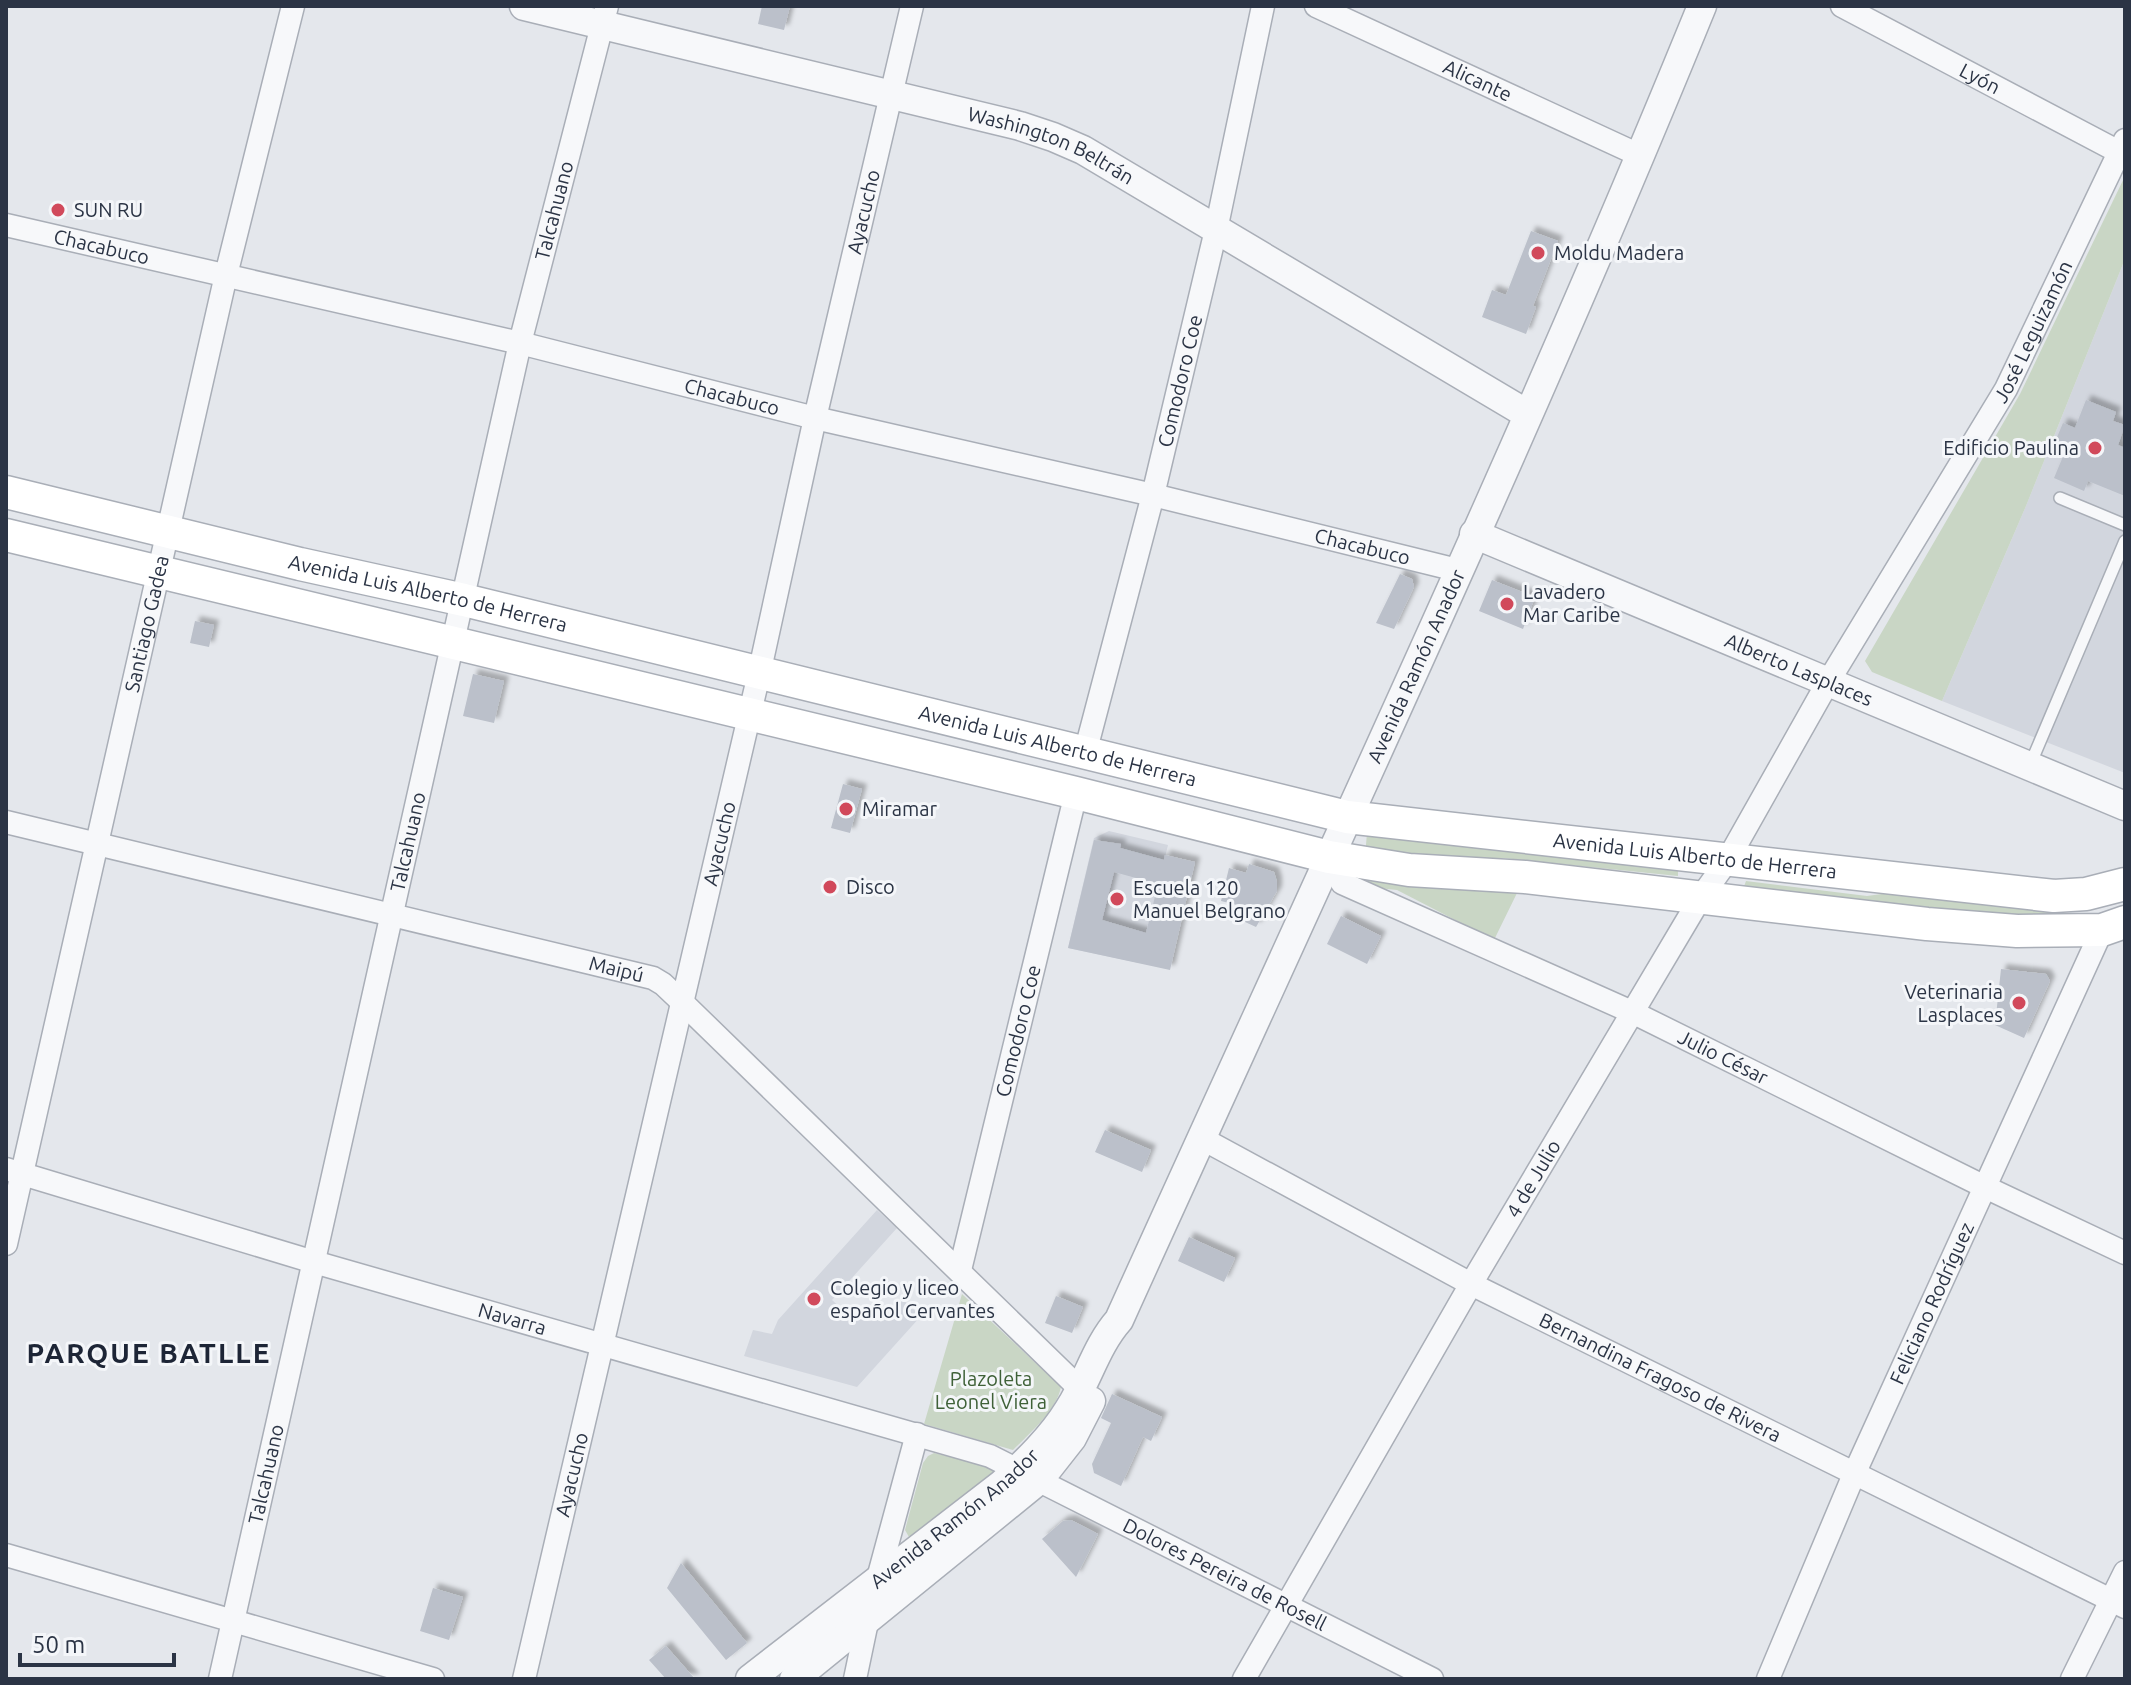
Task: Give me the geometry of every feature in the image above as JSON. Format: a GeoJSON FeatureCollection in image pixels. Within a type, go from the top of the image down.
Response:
{"type":"FeatureCollection","features":[{"type":"Feature","properties":{"kind":"main road","name":"Avenida Luis Alberto de Herrera"},"geometry":{"type":"LineString","coordinates":[[6,492],[464,600],[1347,817],[2054,896],[2086,894],[2125,884]]}},
{"type":"Feature","properties":{"kind":"main road","name":"Avenida Luis Alberto de Herrera"},"geometry":{"type":"LineString","coordinates":[[6,535],[1329,857],[1409,870],[1525,877],[1927,924],[2017,931],[2114,926]]}},
{"type":"Feature","properties":{"kind":"street","name":"Santiago Gadea"},"geometry":{"type":"LineString","coordinates":[[6,1244],[14,1172],[96,842],[226,275],[293,6]]}},
{"type":"Feature","properties":{"kind":"street","name":"Washington Beltrán"},"geometry":{"type":"LineString","coordinates":[[524,6],[604,15],[892,96],[1020,126],[1053,137],[1083,150],[1527,414]]}},
{"type":"Feature","properties":{"kind":"street","name":"Ayacucho"},"geometry":{"type":"LineString","coordinates":[[524,1679],[912,6]]}},
{"type":"Feature","properties":{"kind":"street","name":"Comodoro Coe"},"geometry":{"type":"LineString","coordinates":[[1085,753],[1153,495],[1216,230],[1263,6]]}},
{"type":"Feature","properties":{"kind":"street","name":"Alicante"},"geometry":{"type":"LineString","coordinates":[[1316,6],[1639,155]]}},
{"type":"Feature","properties":{"kind":"street","name":"Avenida Ramón Anador"},"geometry":{"type":"LineString","coordinates":[[794,1679],[1028,1475],[1069,1409],[1107,1334],[1119,1320],[1474,534],[1702,6]]}},
{"type":"Feature","properties":{"kind":"street","name":"Lyón"},"geometry":{"type":"LineString","coordinates":[[1842,6],[2122,146]]}},
{"type":"Feature","properties":{"kind":"street","name":"Talcahuano"},"geometry":{"type":"LineString","coordinates":[[220,1679],[520,343],[604,15]]}},
{"type":"Feature","properties":{"kind":"street","name":"José Leguizamón"},"geometry":{"type":"LineString","coordinates":[[1828,682],[2006,389],[2122,146]]}},
{"type":"Feature","properties":{"kind":"street","name":"Chacabuco"},"geometry":{"type":"LineString","coordinates":[[6,225],[520,343],[815,418],[1153,495],[1457,570]]}},
{"type":"Feature","properties":{"kind":"street","name":"Alberto Lasplaces"},"geometry":{"type":"LineString","coordinates":[[1474,534],[2125,806]]}},
{"type":"Feature","properties":{"kind":"street","name":"4 de Julio"},"geometry":{"type":"LineString","coordinates":[[1244,1679],[1471,1284],[1701,897],[1727,861],[1828,682]]}},
{"type":"Feature","properties":{"kind":"street","name":"Comodoro Coe"},"geometry":{"type":"LineString","coordinates":[[960,1270],[1076,793]]}},
{"type":"Feature","properties":{"kind":"street","name":"Maipú"},"geometry":{"type":"LineString","coordinates":[[6,822],[653,978],[682,1002],[1080,1389]]}},
{"type":"Feature","properties":{"kind":"street","name":"Julio César"},"geometry":{"type":"LineString","coordinates":[[1329,857],[1342,883],[1634,1013],[2125,1253]]}},
{"type":"Feature","properties":{"kind":"street","name":"Feliciano Rodríguez"},"geometry":{"type":"LineString","coordinates":[[1768,1679],[1855,1472],[1983,1186],[2114,926]]}},
{"type":"Feature","properties":{"kind":"street","name":"Bernandina Fragoso de Rivera"},"geometry":{"type":"LineString","coordinates":[[1201,1138],[1471,1284],[2118,1603]]}},
{"type":"Feature","properties":{"kind":"street","name":"Navarra"},"geometry":{"type":"LineString","coordinates":[[14,1172],[314,1262],[917,1434],[990,1456],[1028,1475]]}},
{"type":"Feature","properties":{"kind":"street","name":"Avenida Ramón Anador"},"geometry":{"type":"LineString","coordinates":[[750,1679],[877,1582],[1028,1475],[1060,1456],[1083,1420],[1119,1338],[1119,1320]]}},
{"type":"Feature","properties":{"kind":"street"},"geometry":{"type":"LineString","coordinates":[[877,1582],[917,1434]]}},
{"type":"Feature","properties":{"kind":"street","name":"Dolores Pereira de Rosell"},"geometry":{"type":"LineString","coordinates":[[1028,1475],[1432,1679]]}},
{"type":"Feature","properties":{"kind":"street"},"geometry":{"type":"LineString","coordinates":[[6,1555],[433,1679]]}},
{"type":"Feature","properties":{"kind":"street"},"geometry":{"type":"LineString","coordinates":[[2072,1679],[2118,1603],[2125,1572]]}},
{"type":"Feature","properties":{"kind":"street"},"geometry":{"type":"LineString","coordinates":[[855,1679],[868,1617]]}},
{"type":"Feature","properties":{"kind":"lane"},"geometry":{"type":"LineString","coordinates":[[2060,498],[2125,525]]}},
{"type":"Feature","properties":{"kind":"lane"},"geometry":{"type":"LineString","coordinates":[[2029,766],[2125,541]]}},
{"type":"Feature","properties":{"kind":"shaded area"},"geometry":{"type":"Polygon","coordinates":[[[2125,259],[2125,773],[1942,701],[2026,506],[2125,259]]]}},
{"type":"Feature","properties":{"kind":"shaded area","name":"Escuela 120 Manuel Belgrano"},"geometry":{"type":"Polygon","coordinates":[[[1109,831],[1168,845],[1139,963],[1068,948],[1094,838],[1109,831]]]}},
{"type":"Feature","properties":{"kind":"shaded area","name":"Colegio y liceo español Cervantes"},"geometry":{"type":"Polygon","coordinates":[[[877,1210],[897,1228],[832,1300],[851,1317],[862,1306],[881,1322],[902,1299],[921,1316],[857,1387],[744,1356],[753,1330],[772,1334],[778,1320],[877,1210]]]}},
{"type":"Feature","properties":{"kind":"green space"},"geometry":{"type":"Polygon","coordinates":[[[2125,176],[2125,259],[2026,506],[1942,701],[1872,672],[1865,661],[2020,394],[2125,176]]]}},
{"type":"Feature","properties":{"kind":"green space"},"geometry":{"type":"Polygon","coordinates":[[[1367,833],[1678,864],[1678,876],[1503,858],[1462,864],[1365,856],[1367,833]]]}},
{"type":"Feature","properties":{"kind":"green space"},"geometry":{"type":"Polygon","coordinates":[[[1357,873],[1518,891],[1494,940],[1397,890],[1378,888],[1357,879],[1357,873]]]}},
{"type":"Feature","properties":{"kind":"green space"},"geometry":{"type":"Polygon","coordinates":[[[1746,881],[1867,896],[1903,891],[2064,907],[2063,922],[1742,892],[1746,881]]]}},
{"type":"Feature","properties":{"kind":"green space","name":"Plazoleta Leonel Viera"},"geometry":{"type":"Polygon","coordinates":[[[962,1294],[1061,1387],[1048,1413],[1013,1450],[924,1424],[962,1294]]]}},
{"type":"Feature","properties":{"kind":"green space"},"geometry":{"type":"Polygon","coordinates":[[[934,1453],[992,1467],[996,1471],[917,1535],[909,1537],[905,1530],[923,1463],[934,1453]]]}},
{"type":"Feature","properties":{"kind":"building"},"geometry":{"type":"Polygon","coordinates":[[[762,6],[790,6],[784,30],[758,24],[762,6]]]}},
{"type":"Feature","properties":{"kind":"building"},"geometry":{"type":"Polygon","coordinates":[[[1531,231],[1558,241],[1533,306],[1536,307],[1526,334],[1482,317],[1492,290],[1506,295],[1531,231]]]}},
{"type":"Feature","properties":{"kind":"building","name":"Edificio Paulina"},"geometry":{"type":"Polygon","coordinates":[[[2086,400],[2116,412],[2113,421],[2125,425],[2118,445],[2125,448],[2125,496],[2088,481],[2084,491],[2054,478],[2067,447],[2055,442],[2063,423],[2075,428],[2086,400]]]}},
{"type":"Feature","properties":{"kind":"building"},"geometry":{"type":"Polygon","coordinates":[[[1400,574],[1412,579],[1414,587],[1394,629],[1376,623],[1400,574]]]}},
{"type":"Feature","properties":{"kind":"building","name":"Lavadero Mar Caribe"},"geometry":{"type":"Polygon","coordinates":[[[1492,580],[1535,597],[1523,629],[1479,611],[1492,580]]]}},
{"type":"Feature","properties":{"kind":"building"},"geometry":{"type":"Polygon","coordinates":[[[195,621],[214,625],[209,647],[190,643],[195,621]]]}},
{"type":"Feature","properties":{"kind":"building"},"geometry":{"type":"Polygon","coordinates":[[[473,674],[504,681],[494,723],[463,716],[473,674]]]}},
{"type":"Feature","properties":{"kind":"building","name":"Miramar"},"geometry":{"type":"Polygon","coordinates":[[[843,784],[862,789],[850,833],[831,828],[843,784]]]}},
{"type":"Feature","properties":{"kind":"building","name":"Escuela 120 Manuel Belgrano"},"geometry":{"type":"Polygon","coordinates":[[[1094,840],[1121,844],[1120,848],[1164,860],[1165,855],[1195,862],[1170,970],[1068,948],[1094,840]],[[1114,872],[1102,920],[1146,933],[1158,884],[1114,872]]]}},
{"type":"Feature","properties":{"kind":"building"},"geometry":{"type":"Polygon","coordinates":[[[1249,864],[1274,872],[1277,882],[1277,891],[1256,927],[1232,916],[1237,905],[1221,901],[1229,868],[1246,873],[1249,864]]]}},
{"type":"Feature","properties":{"kind":"building"},"geometry":{"type":"Polygon","coordinates":[[[1341,916],[1381,936],[1367,964],[1327,944],[1341,916]]]}},
{"type":"Feature","properties":{"kind":"building","name":"Veterinaria Lasplaces"},"geometry":{"type":"Polygon","coordinates":[[[2001,969],[2046,974],[2050,981],[2024,1038],[1995,1025],[2001,969]]]}},
{"type":"Feature","properties":{"kind":"building"},"geometry":{"type":"Polygon","coordinates":[[[1105,1130],[1151,1150],[1142,1172],[1095,1152],[1105,1130]]]}},
{"type":"Feature","properties":{"kind":"building"},"geometry":{"type":"Polygon","coordinates":[[[1189,1237],[1235,1258],[1224,1282],[1178,1261],[1189,1237]]]}},
{"type":"Feature","properties":{"kind":"building"},"geometry":{"type":"Polygon","coordinates":[[[1056,1296],[1083,1307],[1072,1333],[1045,1323],[1056,1296]]]}},
{"type":"Feature","properties":{"kind":"building"},"geometry":{"type":"Polygon","coordinates":[[[1112,1394],[1162,1417],[1151,1441],[1143,1437],[1121,1486],[1094,1473],[1092,1464],[1111,1423],[1101,1418],[1112,1394]]]}},
{"type":"Feature","properties":{"kind":"building"},"geometry":{"type":"Polygon","coordinates":[[[1071,1520],[1098,1534],[1076,1577],[1042,1539],[1063,1521],[1071,1520]]]}},
{"type":"Feature","properties":{"kind":"building"},"geometry":{"type":"Polygon","coordinates":[[[681,1563],[747,1643],[726,1660],[667,1588],[681,1563]]]}},
{"type":"Feature","properties":{"kind":"building"},"geometry":{"type":"Polygon","coordinates":[[[433,1588],[463,1597],[449,1640],[420,1631],[433,1588]]]}},
{"type":"Feature","properties":{"kind":"building"},"geometry":{"type":"Polygon","coordinates":[[[666,1646],[695,1679],[666,1679],[649,1660],[666,1646]]]}},
{"type":"Feature","properties":{"kind":"place","name":"SUN RU"},"geometry":{"type":"Point","coordinates":[58,210]}},
{"type":"Feature","properties":{"kind":"place","name":"Moldu Madera"},"geometry":{"type":"Point","coordinates":[1538,253]}},
{"type":"Feature","properties":{"kind":"place","name":"Edificio Paulina"},"geometry":{"type":"Point","coordinates":[2095,448]}},
{"type":"Feature","properties":{"kind":"place","name":"Lavadero Mar Caribe"},"geometry":{"type":"Point","coordinates":[1507,604]}},
{"type":"Feature","properties":{"kind":"place","name":"Miramar"},"geometry":{"type":"Point","coordinates":[846,809]}},
{"type":"Feature","properties":{"kind":"place","name":"Disco"},"geometry":{"type":"Point","coordinates":[830,887]}},
{"type":"Feature","properties":{"kind":"place","name":"Escuela 120 Manuel Belgrano"},"geometry":{"type":"Point","coordinates":[1117,899]}},
{"type":"Feature","properties":{"kind":"place","name":"Veterinaria Lasplaces"},"geometry":{"type":"Point","coordinates":[2019,1003]}},
{"type":"Feature","properties":{"kind":"place","name":"Colegio y liceo español Cervantes"},"geometry":{"type":"Point","coordinates":[814,1299]}},
{"type":"Feature","properties":{"kind":"district","name":"PARQUE BATLLE"},"geometry":{"type":"Point","coordinates":[149,1353]}}]}
